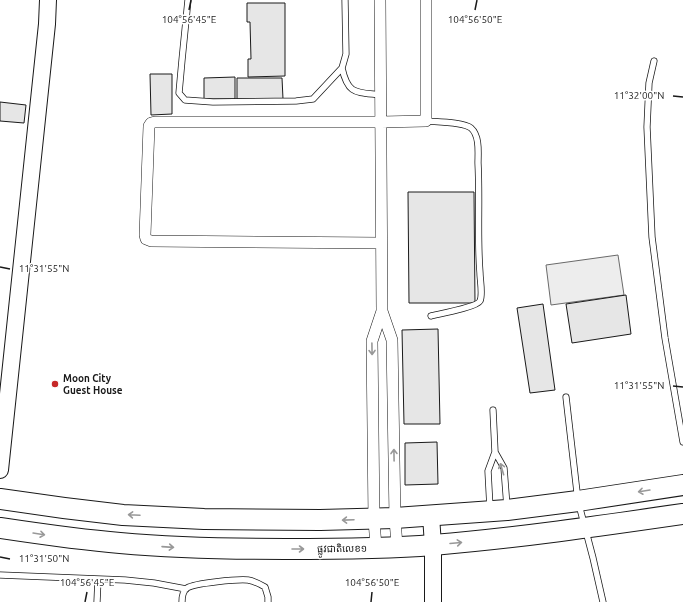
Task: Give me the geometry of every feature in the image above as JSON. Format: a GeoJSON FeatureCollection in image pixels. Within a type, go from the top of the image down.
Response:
{"type":"FeatureCollection","features":[{"type":"Feature","properties":{"kind":"highway"},"geometry":{"type":"LineString","coordinates":[[0,499],[123,514],[204,519],[374,519],[431,516],[578,502],[683,485]]}},
{"type":"Feature","properties":{"kind":"highway","name":"ផ្លូវជាតិលេខ១"},"geometry":{"type":"LineString","coordinates":[[0,528],[120,544],[204,548],[376,548],[433,545],[498,539],[683,514]]}},
{"type":"Feature","properties":{"kind":"highway"},"geometry":{"type":"LineString","coordinates":[[204,519],[204,548]]}},
{"type":"Feature","properties":{"kind":"street"},"geometry":{"type":"LineString","coordinates":[[0,470],[47,24],[48,0]]}},
{"type":"Feature","properties":{"kind":"street"},"geometry":{"type":"LineString","coordinates":[[380,0],[382,311],[392,340],[395,518],[397,547]]}},
{"type":"Feature","properties":{"kind":"street"},"geometry":{"type":"LineString","coordinates":[[381,243],[151,241],[146,239],[149,126],[151,123],[156,122],[426,121],[426,0]]}},
{"type":"Feature","properties":{"kind":"street"},"geometry":{"type":"LineString","coordinates":[[376,548],[374,519],[372,341],[382,311]]}},
{"type":"Feature","properties":{"kind":"street"},"geometry":{"type":"LineString","coordinates":[[431,516],[433,545],[433,602]]}},
{"type":"Feature","properties":{"kind":"lane"},"geometry":{"type":"LineString","coordinates":[[188,0],[179,93],[185,100],[213,102],[313,99],[342,68],[346,54],[345,0]]}},
{"type":"Feature","properties":{"kind":"lane"},"geometry":{"type":"LineString","coordinates":[[654,61],[649,83],[647,127],[652,237],[665,338],[683,442]]}},
{"type":"Feature","properties":{"kind":"lane"},"geometry":{"type":"LineString","coordinates":[[342,68],[344,78],[348,86],[353,90],[362,93],[381,95]]}},
{"type":"Feature","properties":{"kind":"lane"},"geometry":{"type":"LineString","coordinates":[[426,121],[458,123],[471,128],[477,138],[479,170],[480,300],[472,306],[431,316]]}},
{"type":"Feature","properties":{"kind":"lane"},"geometry":{"type":"LineString","coordinates":[[566,397],[578,502],[594,558],[603,602]]}},
{"type":"Feature","properties":{"kind":"lane"},"geometry":{"type":"LineString","coordinates":[[493,410],[495,452],[488,471],[498,510]]}},
{"type":"Feature","properties":{"kind":"lane"},"geometry":{"type":"LineString","coordinates":[[495,452],[504,468],[498,510]]}},
{"type":"Feature","properties":{"kind":"lane"},"geometry":{"type":"LineString","coordinates":[[0,575],[132,581],[186,589],[195,585],[249,580],[259,583],[265,587],[268,602]]}},
{"type":"Feature","properties":{"kind":"lane"},"geometry":{"type":"LineString","coordinates":[[97,602],[98,579]]}},
{"type":"Feature","properties":{"kind":"lane"},"geometry":{"type":"LineString","coordinates":[[182,602],[182,596],[186,589]]}},
{"type":"Feature","properties":{"kind":"shaded area"},"geometry":{"type":"Polygon","coordinates":[[[618,255],[624,295],[551,305],[546,265],[618,255]]]}},
{"type":"Feature","properties":{"kind":"building"},"geometry":{"type":"Polygon","coordinates":[[[247,3],[285,3],[285,76],[248,77],[248,59],[251,59],[250,22],[247,22],[247,3]]]}},
{"type":"Feature","properties":{"kind":"building"},"geometry":{"type":"Polygon","coordinates":[[[150,74],[172,74],[172,114],[151,115],[150,74]]]}},
{"type":"Feature","properties":{"kind":"building"},"geometry":{"type":"Polygon","coordinates":[[[235,77],[235,99],[204,99],[204,78],[235,77]]]}},
{"type":"Feature","properties":{"kind":"building"},"geometry":{"type":"Polygon","coordinates":[[[237,78],[282,78],[283,99],[237,99],[237,78]]]}},
{"type":"Feature","properties":{"kind":"building"},"geometry":{"type":"Polygon","coordinates":[[[0,102],[26,105],[24,123],[0,121],[0,102]]]}},
{"type":"Feature","properties":{"kind":"building"},"geometry":{"type":"Polygon","coordinates":[[[408,192],[474,192],[475,303],[409,303],[408,192]]]}},
{"type":"Feature","properties":{"kind":"building"},"geometry":{"type":"Polygon","coordinates":[[[626,295],[631,334],[572,343],[566,304],[626,295]]]}},
{"type":"Feature","properties":{"kind":"building"},"geometry":{"type":"Polygon","coordinates":[[[543,304],[555,390],[530,393],[517,308],[543,304]]]}},
{"type":"Feature","properties":{"kind":"building"},"geometry":{"type":"Polygon","coordinates":[[[438,329],[440,424],[404,424],[402,330],[438,329]]]}},
{"type":"Feature","properties":{"kind":"building"},"geometry":{"type":"Polygon","coordinates":[[[437,442],[438,484],[405,485],[405,443],[437,442]]]}},
{"type":"Feature","properties":{"kind":"place","name":"Moon City Guest House"},"geometry":{"type":"Point","coordinates":[55,384]}}]}
